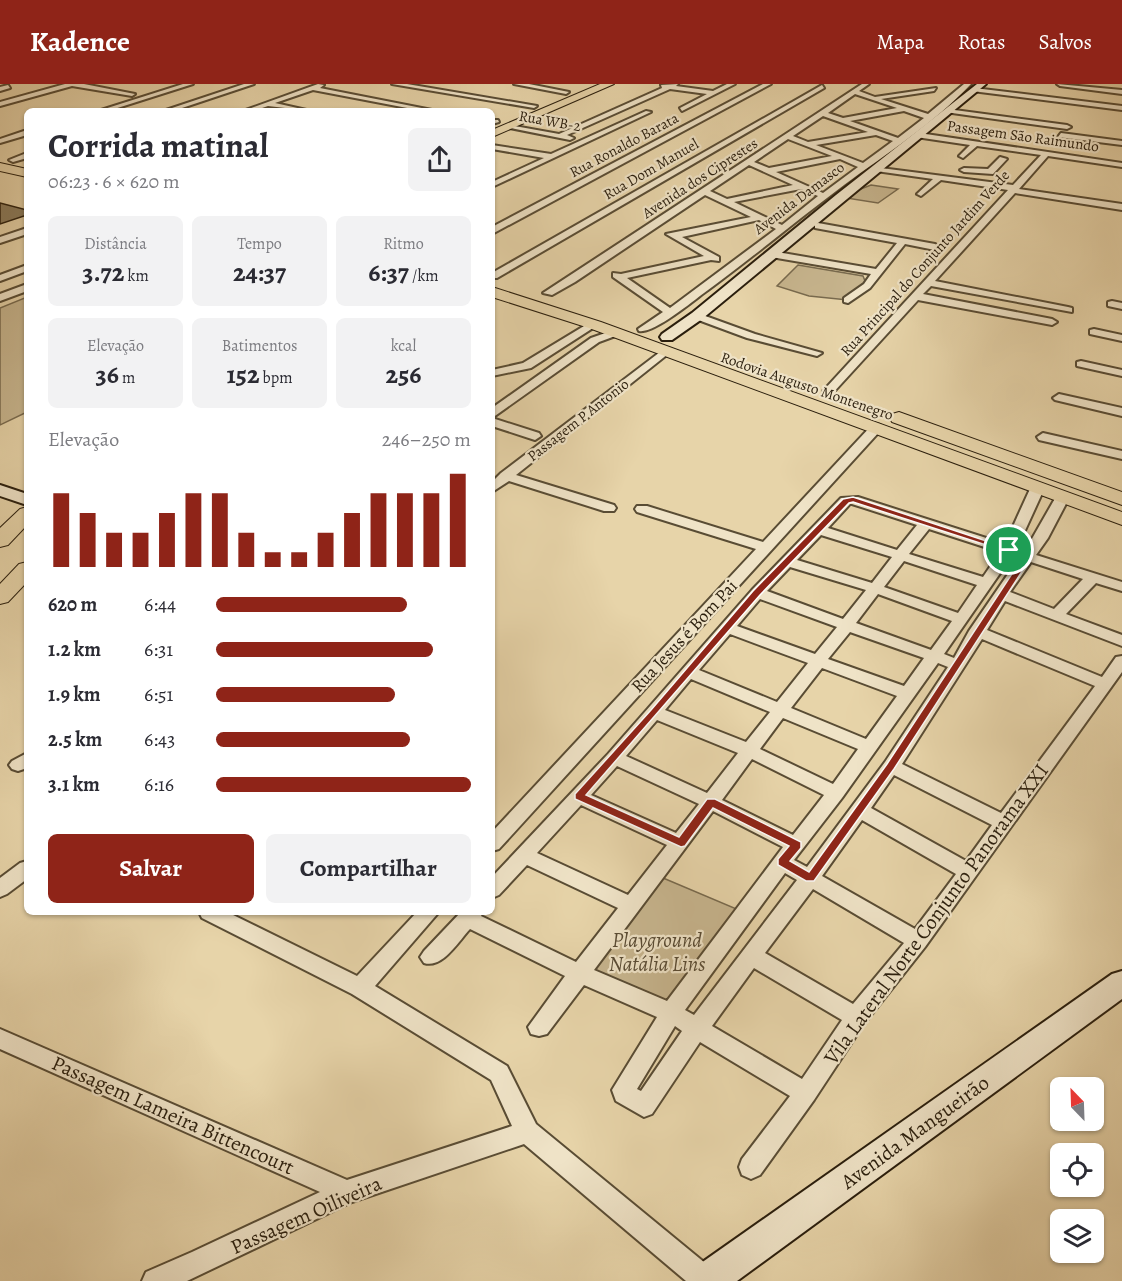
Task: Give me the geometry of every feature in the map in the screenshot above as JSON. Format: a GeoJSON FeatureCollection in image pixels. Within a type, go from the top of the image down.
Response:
{"type":"FeatureCollection","features":[{"type":"Feature","properties":{"kind":"main road"},"geometry":{"type":"LineString","coordinates":[[495,121],[585,84]]}},
{"type":"Feature","properties":{"kind":"main road"},"geometry":{"type":"LineString","coordinates":[[495,133],[609,84]]}},
{"type":"Feature","properties":{"kind":"main road"},"geometry":{"type":"LineString","coordinates":[[0,157],[24,162]]}},
{"type":"Feature","properties":{"kind":"main road"},"geometry":{"type":"LineString","coordinates":[[0,167],[24,172]]}},
{"type":"Feature","properties":{"kind":"main road"},"geometry":{"type":"LineString","coordinates":[[495,281],[511,281]]}},
{"type":"Feature","properties":{"kind":"main road"},"geometry":{"type":"LineString","coordinates":[[495,282],[597,321]]}},
{"type":"Feature","properties":{"kind":"main road","name":"Rodovia Augusto Montenegro"},"geometry":{"type":"LineString","coordinates":[[529,286],[548,293],[597,321],[665,345],[827,393],[1122,499]]}},
{"type":"Feature","properties":{"kind":"main road","name":"Rodovia Augusto Montenegro"},"geometry":{"type":"LineString","coordinates":[[495,298],[597,321],[665,345],[876,428],[1122,519]]}},
{"type":"Feature","properties":{"kind":"main road"},"geometry":{"type":"LineString","coordinates":[[0,540],[15,505]]}},
{"type":"Feature","properties":{"kind":"main road"},"geometry":{"type":"LineString","coordinates":[[0,597],[24,572]]}},
{"type":"Feature","properties":{"kind":"street"},"geometry":{"type":"LineString","coordinates":[[1,103],[72,84],[132,94]]}},
{"type":"Feature","properties":{"kind":"street"},"geometry":{"type":"LineString","coordinates":[[110,108],[190,84]]}},
{"type":"Feature","properties":{"kind":"street"},"geometry":{"type":"LineString","coordinates":[[175,108],[251,84]]}},
{"type":"Feature","properties":{"kind":"street"},"geometry":{"type":"LineString","coordinates":[[255,108],[325,84]]}},
{"type":"Feature","properties":{"kind":"street"},"geometry":{"type":"LineString","coordinates":[[395,84],[534,106]]}},
{"type":"Feature","properties":{"kind":"street"},"geometry":{"type":"LineString","coordinates":[[411,107],[468,84]]}},
{"type":"Feature","properties":{"kind":"street"},"geometry":{"type":"LineString","coordinates":[[517,84],[566,92]]}},
{"type":"Feature","properties":{"kind":"street"},"geometry":{"type":"LineString","coordinates":[[650,84],[673,85],[714,93]]}},
{"type":"Feature","properties":{"kind":"street"},"geometry":{"type":"LineString","coordinates":[[682,109],[732,84]]}},
{"type":"Feature","properties":{"kind":"street","name":"Rua Ronaldo Barata"},"geometry":{"type":"LineString","coordinates":[[495,229],[768,84]]}},
{"type":"Feature","properties":{"kind":"street","name":"Avenida dos Ciprestes"},"geometry":{"type":"LineString","coordinates":[[548,293],[655,226],[866,84]]}},
{"type":"Feature","properties":{"kind":"street"},"geometry":{"type":"LineString","coordinates":[[918,84],[955,96]]}},
{"type":"Feature","properties":{"kind":"street"},"geometry":{"type":"LineString","coordinates":[[1060,84],[1122,92]]}},
{"type":"Feature","properties":{"kind":"street"},"geometry":{"type":"LineString","coordinates":[[560,136],[673,85]]}},
{"type":"Feature","properties":{"kind":"street","name":"Rua Dom Manuel"},"geometry":{"type":"LineString","coordinates":[[495,279],[822,87],[813,85]]}},
{"type":"Feature","properties":{"kind":"street"},"geometry":{"type":"LineString","coordinates":[[975,86],[1082,106],[1122,108]]}},
{"type":"Feature","properties":{"kind":"street","name":"Avenida Damasco"},"geometry":{"type":"LineString","coordinates":[[665,345],[871,168],[899,141],[955,96],[975,86]]}},
{"type":"Feature","properties":{"kind":"street","name":"Avenida Damasco"},"geometry":{"type":"LineString","coordinates":[[597,321],[671,313],[784,229],[824,196],[871,168],[894,159],[975,86]]}},
{"type":"Feature","properties":{"kind":"street"},"geometry":{"type":"LineString","coordinates":[[312,88],[417,108]]}},
{"type":"Feature","properties":{"kind":"street"},"geometry":{"type":"LineString","coordinates":[[0,95],[20,89]]}},
{"type":"Feature","properties":{"kind":"street"},"geometry":{"type":"LineString","coordinates":[[874,98],[934,89]]}},
{"type":"Feature","properties":{"kind":"street"},"geometry":{"type":"LineString","coordinates":[[855,92],[929,117]]}},
{"type":"Feature","properties":{"kind":"street"},"geometry":{"type":"LineString","coordinates":[[268,104],[291,108]]}},
{"type":"Feature","properties":{"kind":"street"},"geometry":{"type":"LineString","coordinates":[[843,120],[906,109]]}},
{"type":"Feature","properties":{"kind":"street"},"geometry":{"type":"LineString","coordinates":[[947,111],[1070,124],[1061,135],[1122,143]]}},
{"type":"Feature","properties":{"kind":"street"},"geometry":{"type":"LineString","coordinates":[[495,184],[648,112]]}},
{"type":"Feature","properties":{"kind":"street"},"geometry":{"type":"LineString","coordinates":[[822,113],[899,141]]}},
{"type":"Feature","properties":{"kind":"street"},"geometry":{"type":"LineString","coordinates":[[1011,129],[1018,120]]}},
{"type":"Feature","properties":{"kind":"street","name":"Rua WB-2"},"geometry":{"type":"LineString","coordinates":[[509,127],[587,141]]}},
{"type":"Feature","properties":{"kind":"street"},"geometry":{"type":"LineString","coordinates":[[808,144],[878,133]]}},
{"type":"Feature","properties":{"kind":"street"},"geometry":{"type":"LineString","coordinates":[[959,140],[966,133]]}},
{"type":"Feature","properties":{"kind":"street"},"geometry":{"type":"LineString","coordinates":[[0,141],[24,134]]}},
{"type":"Feature","properties":{"kind":"street","name":"Passagem São Raimundo"},"geometry":{"type":"LineString","coordinates":[[919,135],[1122,165]]}},
{"type":"Feature","properties":{"kind":"street"},"geometry":{"type":"LineString","coordinates":[[789,137],[871,168],[1122,207]]}},
{"type":"Feature","properties":{"kind":"street"},"geometry":{"type":"LineString","coordinates":[[963,156],[976,143]]}},
{"type":"Feature","properties":{"kind":"street"},"geometry":{"type":"LineString","coordinates":[[495,147],[553,157]]}},
{"type":"Feature","properties":{"kind":"street","name":"Rua Principal do Conjunto Jardim Verde"},"geometry":{"type":"LineString","coordinates":[[827,393],[1046,154]]}},
{"type":"Feature","properties":{"kind":"street"},"geometry":{"type":"LineString","coordinates":[[13,160],[24,157]]}},
{"type":"Feature","properties":{"kind":"street"},"geometry":{"type":"LineString","coordinates":[[768,171],[841,157]]}},
{"type":"Feature","properties":{"kind":"street"},"geometry":{"type":"LineString","coordinates":[[951,168],[990,172],[1003,159]]}},
{"type":"Feature","properties":{"kind":"street"},"geometry":{"type":"LineString","coordinates":[[750,163],[824,196]]}},
{"type":"Feature","properties":{"kind":"street"},"geometry":{"type":"LineString","coordinates":[[495,175],[508,177]]}},
{"type":"Feature","properties":{"kind":"street"},"geometry":{"type":"LineString","coordinates":[[921,194],[940,177]]}},
{"type":"Feature","properties":{"kind":"street"},"geometry":{"type":"LineString","coordinates":[[724,202],[802,186]]}},
{"type":"Feature","properties":{"kind":"street"},"geometry":{"type":"LineString","coordinates":[[705,192],[784,229]]}},
{"type":"Feature","properties":{"kind":"street"},"geometry":{"type":"LineString","coordinates":[[673,236],[758,218]]}},
{"type":"Feature","properties":{"kind":"street"},"geometry":{"type":"LineString","coordinates":[[655,226],[729,268]]}},
{"type":"Feature","properties":{"kind":"street"},"geometry":{"type":"LineString","coordinates":[[818,226],[935,247]]}},
{"type":"Feature","properties":{"kind":"street"},"geometry":{"type":"LineString","coordinates":[[0,240],[24,232]]}},
{"type":"Feature","properties":{"kind":"street"},"geometry":{"type":"LineString","coordinates":[[0,245],[24,237]]}},
{"type":"Feature","properties":{"kind":"street"},"geometry":{"type":"LineString","coordinates":[[848,300],[867,286],[876,272],[903,242]]}},
{"type":"Feature","properties":{"kind":"street"},"geometry":{"type":"LineString","coordinates":[[771,254],[876,272]]}},
{"type":"Feature","properties":{"kind":"street"},"geometry":{"type":"LineString","coordinates":[[620,277],[712,257]]}},
{"type":"Feature","properties":{"kind":"street"},"geometry":{"type":"LineString","coordinates":[[597,263],[671,313]]}},
{"type":"Feature","properties":{"kind":"street"},"geometry":{"type":"LineString","coordinates":[[0,278],[24,269]]}},
{"type":"Feature","properties":{"kind":"street"},"geometry":{"type":"LineString","coordinates":[[928,282],[1068,310]]}},
{"type":"Feature","properties":{"kind":"street"},"geometry":{"type":"LineString","coordinates":[[0,298],[24,288]]}},
{"type":"Feature","properties":{"kind":"street"},"geometry":{"type":"LineString","coordinates":[[915,296],[1053,322]]}},
{"type":"Feature","properties":{"kind":"street"},"geometry":{"type":"LineString","coordinates":[[697,316],[751,336],[817,353]]}},
{"type":"Feature","properties":{"kind":"street"},"geometry":{"type":"LineString","coordinates":[[495,372],[527,366],[597,321]]}},
{"type":"Feature","properties":{"kind":"street"},"geometry":{"type":"LineString","coordinates":[[495,412],[548,373],[597,321]]}},
{"type":"Feature","properties":{"kind":"street"},"geometry":{"type":"LineString","coordinates":[[1094,332],[1122,338]]}},
{"type":"Feature","properties":{"kind":"street","name":"Passagem P Antonio"},"geometry":{"type":"LineString","coordinates":[[495,485],[665,345]]}},
{"type":"Feature","properties":{"kind":"street"},"geometry":{"type":"LineString","coordinates":[[1081,364],[1122,373]]}},
{"type":"Feature","properties":{"kind":"street"},"geometry":{"type":"LineString","coordinates":[[527,366],[548,373]]}},
{"type":"Feature","properties":{"kind":"street"},"geometry":{"type":"LineString","coordinates":[[1059,398],[1122,412]]}},
{"type":"Feature","properties":{"kind":"street"},"geometry":{"type":"LineString","coordinates":[[495,423],[534,436]]}},
{"type":"Feature","properties":{"kind":"street","name":"Rua Jesus é Bom Pai"},"geometry":{"type":"LineString","coordinates":[[495,841],[876,428]]}},
{"type":"Feature","properties":{"kind":"street"},"geometry":{"type":"LineString","coordinates":[[1043,437],[1122,456]]}},
{"type":"Feature","properties":{"kind":"street"},"geometry":{"type":"LineString","coordinates":[[506,476],[609,508]]}},
{"type":"Feature","properties":{"kind":"street"},"geometry":{"type":"LineString","coordinates":[[1037,489],[1009,550],[993,589],[977,631],[958,665],[891,766],[697,1028],[644,1106],[624,1094],[624,1090],[671,1012],[782,862],[837,793],[906,693],[961,619],[993,589],[1028,556],[1041,538],[1062,498]]}},
{"type":"Feature","properties":{"kind":"street"},"geometry":{"type":"LineString","coordinates":[[495,887],[655,712],[756,593],[788,562],[817,528],[849,500],[1122,587]]}},
{"type":"Feature","properties":{"kind":"street"},"geometry":{"type":"LineString","coordinates":[[642,509],[765,547]]}},
{"type":"Feature","properties":{"kind":"street"},"geometry":{"type":"LineString","coordinates":[[540,1027],[781,709],[926,523]]}},
{"type":"Feature","properties":{"kind":"street"},"geometry":{"type":"LineString","coordinates":[[817,528],[993,589],[1122,641]]}},
{"type":"Feature","properties":{"kind":"street"},"geometry":{"type":"LineString","coordinates":[[788,562],[876,588],[961,619]]}},
{"type":"Feature","properties":{"kind":"street"},"geometry":{"type":"LineString","coordinates":[[1056,616],[1093,578]]}},
{"type":"Feature","properties":{"kind":"street"},"geometry":{"type":"LineString","coordinates":[[756,593],[849,624],[958,665]]}},
{"type":"Feature","properties":{"kind":"street"},"geometry":{"type":"LineString","coordinates":[[727,628],[906,693]]}},
{"type":"Feature","properties":{"kind":"street"},"geometry":{"type":"LineString","coordinates":[[977,631],[1105,684]]}},
{"type":"Feature","properties":{"kind":"street","name":"Vila Lateral Norte Conjunto Panorama XXI"},"geometry":{"type":"LineString","coordinates":[[751,1167],[806,1093],[856,1017],[918,941],[1122,661]]}},
{"type":"Feature","properties":{"kind":"street"},"geometry":{"type":"LineString","coordinates":[[689,672],[869,747]]}},
{"type":"Feature","properties":{"kind":"street"},"geometry":{"type":"LineString","coordinates":[[655,712],[750,751],[837,793]]}},
{"type":"Feature","properties":{"kind":"street"},"geometry":{"type":"LineString","coordinates":[[614,758],[711,802],[797,845]]}},
{"type":"Feature","properties":{"kind":"street"},"geometry":{"type":"LineString","coordinates":[[891,766],[1003,822]]}},
{"type":"Feature","properties":{"kind":"street"},"geometry":{"type":"LineString","coordinates":[[579,797],[681,843]]}},
{"type":"Feature","properties":{"kind":"street"},"geometry":{"type":"LineString","coordinates":[[859,810],[969,872]]}},
{"type":"Feature","properties":{"kind":"street"},"geometry":{"type":"LineString","coordinates":[[523,855],[632,906]]}},
{"type":"Feature","properties":{"kind":"street"},"geometry":{"type":"LineString","coordinates":[[782,862],[918,941]]}},
{"type":"Feature","properties":{"kind":"street"},"geometry":{"type":"LineString","coordinates":[[0,889],[24,870]]}},
{"type":"Feature","properties":{"kind":"street"},"geometry":{"type":"LineString","coordinates":[[215,915],[360,988],[499,1073],[527,1132],[707,1281]]}},
{"type":"Feature","properties":{"kind":"street"},"geometry":{"type":"LineString","coordinates":[[360,988],[426,915]]}},
{"type":"Feature","properties":{"kind":"street"},"geometry":{"type":"LineString","coordinates":[[431,957],[470,915],[556,963],[671,1012],[806,1093]]}},
{"type":"Feature","properties":{"kind":"street"},"geometry":{"type":"LineString","coordinates":[[752,956],[856,1017]]}},
{"type":"Feature","properties":{"kind":"street","name":"Avenida Mangueirão"},"geometry":{"type":"LineString","coordinates":[[707,1281],[1122,983]]}},
{"type":"Feature","properties":{"kind":"street","name":"Passagem Lameira Bittencourt"},"geometry":{"type":"LineString","coordinates":[[0,1039],[347,1192]]}},
{"type":"Feature","properties":{"kind":"street","name":"Passagem Oiliveira"},"geometry":{"type":"LineString","coordinates":[[155,1281],[347,1192],[527,1132]]}},
{"type":"Feature","properties":{"kind":"green space"},"geometry":{"type":"Polygon","coordinates":[[[871,185],[898,189],[878,203],[840,197],[871,185]]]}},
{"type":"Feature","properties":{"kind":"green space"},"geometry":{"type":"Polygon","coordinates":[[[798,265],[863,276],[867,286],[848,300],[809,296],[777,286],[798,265]]]}},
{"type":"Feature","properties":{"kind":"green space"},"geometry":{"type":"Polygon","coordinates":[[[24,298],[24,413],[0,425],[0,308],[24,298]]]}},
{"type":"Feature","properties":{"kind":"green space","name":"Playground Natália Lins"},"geometry":{"type":"Polygon","coordinates":[[[656,875],[746,913],[671,1013],[580,972],[656,875]]]}},
{"type":"Feature","properties":{"kind":"building"},"geometry":{"type":"Polygon","coordinates":[[[0,203],[24,209],[24,216],[0,224],[0,203]]]}},
{"type":"Feature","properties":{"kind":"route"},"geometry":{"type":"LineString","coordinates":[[853,500],[1009,550],[1028,556],[1001,594],[958,665],[891,766],[810,878],[782,862],[797,845],[711,802],[681,843],[579,797],[756,593],[788,562],[817,528],[846,501],[853,500]]}}]}
